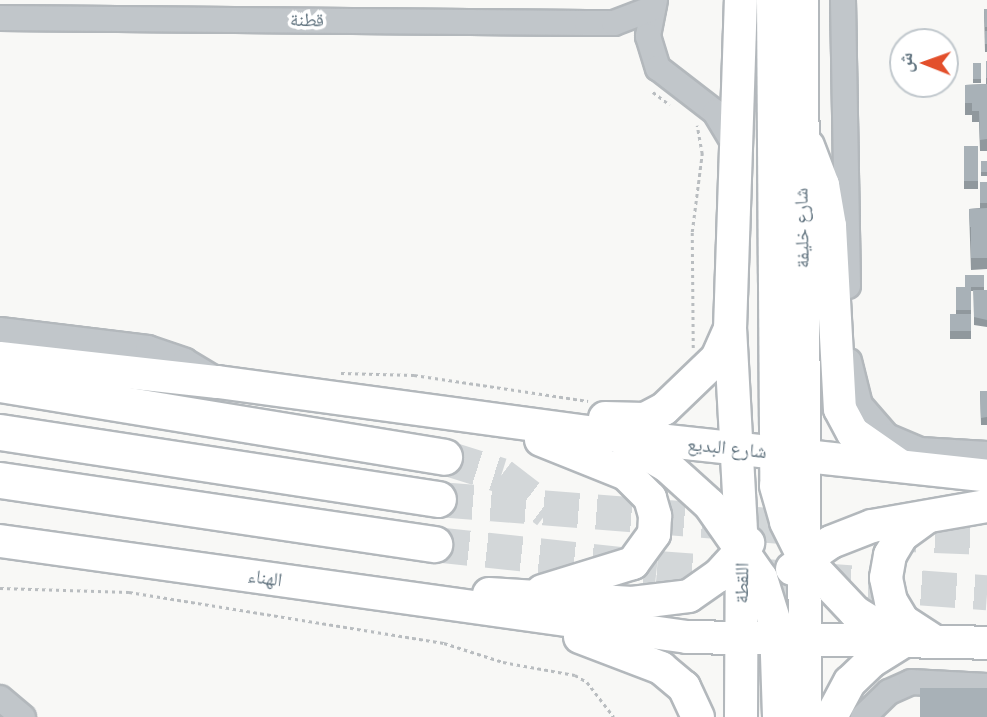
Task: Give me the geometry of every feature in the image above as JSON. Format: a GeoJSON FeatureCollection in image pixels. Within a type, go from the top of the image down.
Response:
{"type":"FeatureCollection","features":[{"type":"Feature","properties":{"kind":"highway"},"geometry":{"type":"LineString","coordinates":[[0,384],[444,457]]}},
{"type":"Feature","properties":{"kind":"highway"},"geometry":{"type":"LineString","coordinates":[[0,432],[438,499]]}},
{"type":"Feature","properties":{"kind":"highway"},"geometry":{"type":"LineString","coordinates":[[0,480],[433,544]]}},
{"type":"Feature","properties":{"kind":"main road"},"geometry":{"type":"LineString","coordinates":[[736,449],[730,329],[734,144],[741,0]]}},
{"type":"Feature","properties":{"kind":"main road"},"geometry":{"type":"LineString","coordinates":[[773,0],[773,453],[779,502],[804,558],[855,612],[904,642]]}},
{"type":"Feature","properties":{"kind":"main road","name":"شارع خليفة"},"geometry":{"type":"LineString","coordinates":[[802,0],[805,456]]}},
{"type":"Feature","properties":{"kind":"main road"},"geometry":{"type":"LineString","coordinates":[[801,132],[817,167],[828,206],[840,409],[853,433],[906,469]]}},
{"type":"Feature","properties":{"kind":"main road"},"geometry":{"type":"LineString","coordinates":[[0,358],[218,382],[370,385],[596,417],[645,419],[694,384],[717,358],[730,329]]}},
{"type":"Feature","properties":{"kind":"main road"},"geometry":{"type":"LineString","coordinates":[[331,385],[467,417],[586,454],[626,474],[650,498],[654,534],[633,563],[529,607]]}},
{"type":"Feature","properties":{"kind":"main road","name":"شارع البديع"},"geometry":{"type":"LineString","coordinates":[[467,417],[906,469],[987,476]]}},
{"type":"Feature","properties":{"kind":"main road"},"geometry":{"type":"LineString","coordinates":[[612,435],[649,454],[691,486],[742,549],[768,593],[791,641],[805,717]]}},
{"type":"Feature","properties":{"kind":"main road","name":"اللقطة"},"geometry":{"type":"LineString","coordinates":[[736,449],[742,549],[741,717]]}},
{"type":"Feature","properties":{"kind":"main road"},"geometry":{"type":"LineString","coordinates":[[529,607],[632,603],[689,596],[718,576],[742,549],[779,502],[805,456]]}},
{"type":"Feature","properties":{"kind":"main road"},"geometry":{"type":"LineString","coordinates":[[779,717],[804,558],[805,456]]}},
{"type":"Feature","properties":{"kind":"main road"},"geometry":{"type":"LineString","coordinates":[[741,639],[768,593],[804,558],[872,526],[987,506]]}},
{"type":"Feature","properties":{"kind":"main road"},"geometry":{"type":"LineString","coordinates":[[942,512],[920,520],[902,535],[890,555],[886,578],[891,601],[903,621],[921,635],[944,643]]}},
{"type":"Feature","properties":{"kind":"main road","name":"الهناء"},"geometry":{"type":"LineString","coordinates":[[0,541],[320,585],[529,607]]}},
{"type":"Feature","properties":{"kind":"main road"},"geometry":{"type":"LineString","coordinates":[[529,607],[741,639],[987,643]]}},
{"type":"Feature","properties":{"kind":"main road"},"geometry":{"type":"LineString","coordinates":[[529,607],[661,668],[684,687],[698,717]]}},
{"type":"Feature","properties":{"kind":"main road"},"geometry":{"type":"LineString","coordinates":[[831,717],[850,682],[872,661],[904,642]]}},
{"type":"Feature","properties":{"kind":"street"},"geometry":{"type":"LineString","coordinates":[[843,0],[849,362],[854,391],[866,416],[887,436],[908,446],[987,454]]}},
{"type":"Feature","properties":{"kind":"street"},"geometry":{"type":"LineString","coordinates":[[654,4],[648,36],[658,68],[715,112],[734,144]]}},
{"type":"Feature","properties":{"kind":"street","name":"قطنة"},"geometry":{"type":"LineString","coordinates":[[614,23],[654,4]]}},
{"type":"Feature","properties":{"kind":"street","name":"قطنة"},"geometry":{"type":"LineString","coordinates":[[0,18],[614,23],[648,36]]}},
{"type":"Feature","properties":{"kind":"street"},"geometry":{"type":"LineString","coordinates":[[0,330],[148,348],[185,361],[218,382]]}},
{"type":"Feature","properties":{"kind":"street"},"geometry":{"type":"LineString","coordinates":[[869,710],[900,687],[923,680],[987,686]]}},
{"type":"Feature","properties":{"kind":"street"},"geometry":{"type":"LineString","coordinates":[[0,698],[23,717]]}},
{"type":"Feature","properties":{"kind":"path"},"geometry":{"type":"LineString","coordinates":[[649,87],[678,110]]}},
{"type":"Feature","properties":{"kind":"path"},"geometry":{"type":"LineString","coordinates":[[692,118],[700,132],[702,154],[692,232],[692,359]]}},
{"type":"Feature","properties":{"kind":"path"},"geometry":{"type":"LineString","coordinates":[[331,385],[414,375],[597,402]]}},
{"type":"Feature","properties":{"kind":"path"},"geometry":{"type":"LineString","coordinates":[[0,588],[129,592],[444,643],[503,662],[580,677],[614,717]]}},
{"type":"Feature","properties":{"kind":"building"},"geometry":{"type":"Polygon","coordinates":[[[984,9],[987,9],[987,27],[985,27],[984,9]]]}},
{"type":"Feature","properties":{"kind":"building"},"geometry":{"type":"Polygon","coordinates":[[[973,63],[981,63],[981,79],[973,79],[973,63]]]}},
{"type":"Feature","properties":{"kind":"building"},"geometry":{"type":"Polygon","coordinates":[[[987,84],[987,139],[980,140],[979,111],[972,111],[972,103],[965,103],[965,85],[987,84]]]}},
{"type":"Feature","properties":{"kind":"building"},"geometry":{"type":"Polygon","coordinates":[[[964,146],[978,146],[978,181],[964,181],[964,146]]]}},
{"type":"Feature","properties":{"kind":"building"},"geometry":{"type":"Polygon","coordinates":[[[981,161],[987,161],[987,172],[981,172],[981,161]]]}},
{"type":"Feature","properties":{"kind":"building"},"geometry":{"type":"Polygon","coordinates":[[[980,182],[987,182],[987,203],[980,203],[980,182]]]}},
{"type":"Feature","properties":{"kind":"building"},"geometry":{"type":"Polygon","coordinates":[[[987,208],[987,225],[970,227],[969,209],[987,208]]]}},
{"type":"Feature","properties":{"kind":"building"},"geometry":{"type":"Polygon","coordinates":[[[971,225],[987,225],[987,258],[971,258],[971,225]]]}},
{"type":"Feature","properties":{"kind":"building"},"geometry":{"type":"Polygon","coordinates":[[[965,275],[984,275],[984,287],[965,287],[965,275]]]}},
{"type":"Feature","properties":{"kind":"building"},"geometry":{"type":"Polygon","coordinates":[[[956,287],[971,287],[971,310],[956,310],[956,287]]]}},
{"type":"Feature","properties":{"kind":"building"},"geometry":{"type":"Polygon","coordinates":[[[973,290],[987,290],[987,320],[974,317],[973,290]]]}},
{"type":"Feature","properties":{"kind":"building"},"geometry":{"type":"Polygon","coordinates":[[[950,314],[971,314],[971,331],[950,331],[950,314]]]}},
{"type":"Feature","properties":{"kind":"building"},"geometry":{"type":"Polygon","coordinates":[[[980,391],[987,391],[987,417],[981,418],[980,391]]]}},
{"type":"Feature","properties":{"kind":"building"},"geometry":{"type":"Polygon","coordinates":[[[920,688],[987,688],[987,717],[920,717],[920,688]]]}},
{"type":"Feature","properties":{"kind":"tunnel"},"geometry":{"type":"LineString","coordinates":[[444,457],[501,475],[548,511]]}},
{"type":"Feature","properties":{"kind":"tunnel"},"geometry":{"type":"LineString","coordinates":[[438,499],[819,529]]}},
{"type":"Feature","properties":{"kind":"tunnel"},"geometry":{"type":"LineString","coordinates":[[882,533],[987,537]]}},
{"type":"Feature","properties":{"kind":"tunnel"},"geometry":{"type":"LineString","coordinates":[[434,544],[657,568],[987,592]]}}]}
